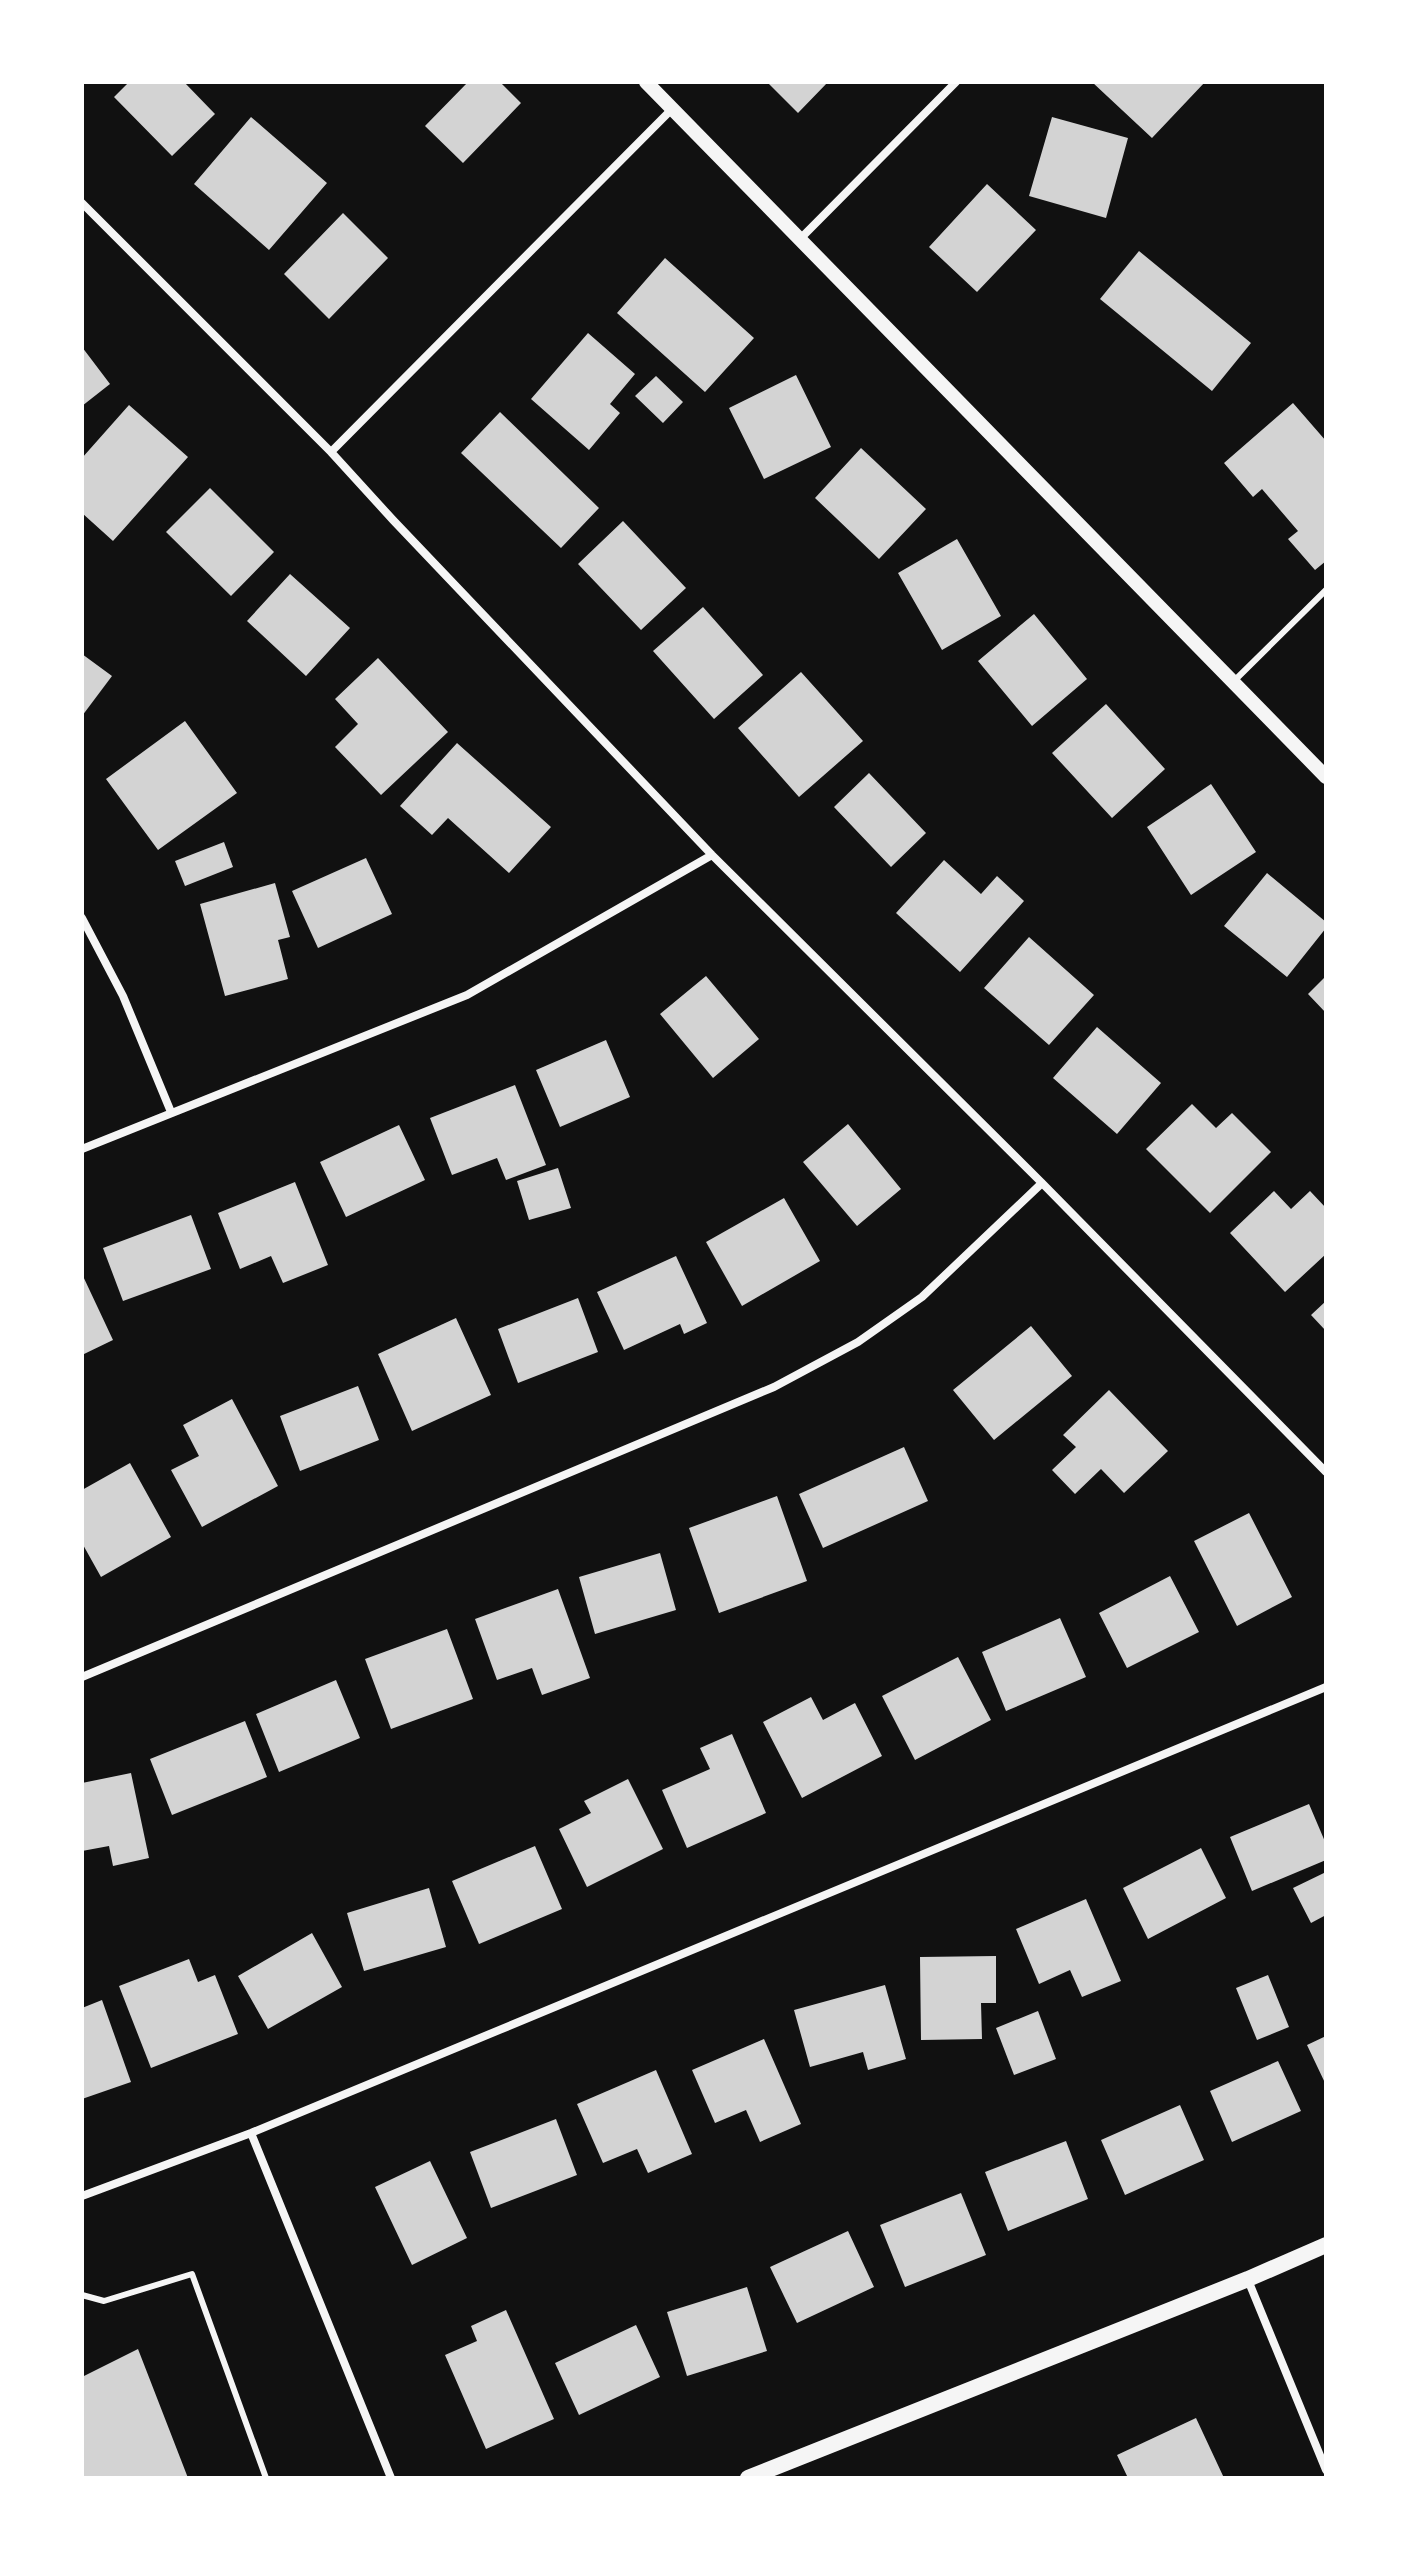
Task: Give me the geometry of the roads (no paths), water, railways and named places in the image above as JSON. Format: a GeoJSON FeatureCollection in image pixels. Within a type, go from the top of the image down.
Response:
{"type":"FeatureCollection","features":[{"type":"Feature","properties":{"kind":"main road"},"geometry":{"type":"LineString","coordinates":[[748,2478],[1326,2245]]}},
{"type":"Feature","properties":{"kind":"street"},"geometry":{"type":"LineString","coordinates":[[646,82],[1326,777]]}},
{"type":"Feature","properties":{"kind":"street"},"geometry":{"type":"LineString","coordinates":[[801,238],[956,82]]}},
{"type":"Feature","properties":{"kind":"street"},"geometry":{"type":"LineString","coordinates":[[331,452],[672,109]]}},
{"type":"Feature","properties":{"kind":"street"},"geometry":{"type":"LineString","coordinates":[[82,203],[331,452],[712,855],[1042,1183],[1326,1472]]}},
{"type":"Feature","properties":{"kind":"street"},"geometry":{"type":"LineString","coordinates":[[82,1149],[467,995],[712,855]]}},
{"type":"Feature","properties":{"kind":"street"},"geometry":{"type":"LineString","coordinates":[[82,918],[123,996],[171,1112]]}},
{"type":"Feature","properties":{"kind":"street"},"geometry":{"type":"LineString","coordinates":[[82,1677],[774,1387],[858,1342],[922,1297],[1042,1183]]}},
{"type":"Feature","properties":{"kind":"street"},"geometry":{"type":"LineString","coordinates":[[82,2196],[251,2133],[1326,1687]]}},
{"type":"Feature","properties":{"kind":"street"},"geometry":{"type":"LineString","coordinates":[[251,2133],[391,2478]]}},
{"type":"Feature","properties":{"kind":"street"},"geometry":{"type":"LineString","coordinates":[[1248,2279],[1326,2470]]}},
{"type":"Feature","properties":{"kind":"lane"},"geometry":{"type":"LineString","coordinates":[[1233,682],[1326,590]]}},
{"type":"Feature","properties":{"kind":"lane"},"geometry":{"type":"LineString","coordinates":[[82,2295],[104,2301],[192,2274],[266,2478]]}}]}
